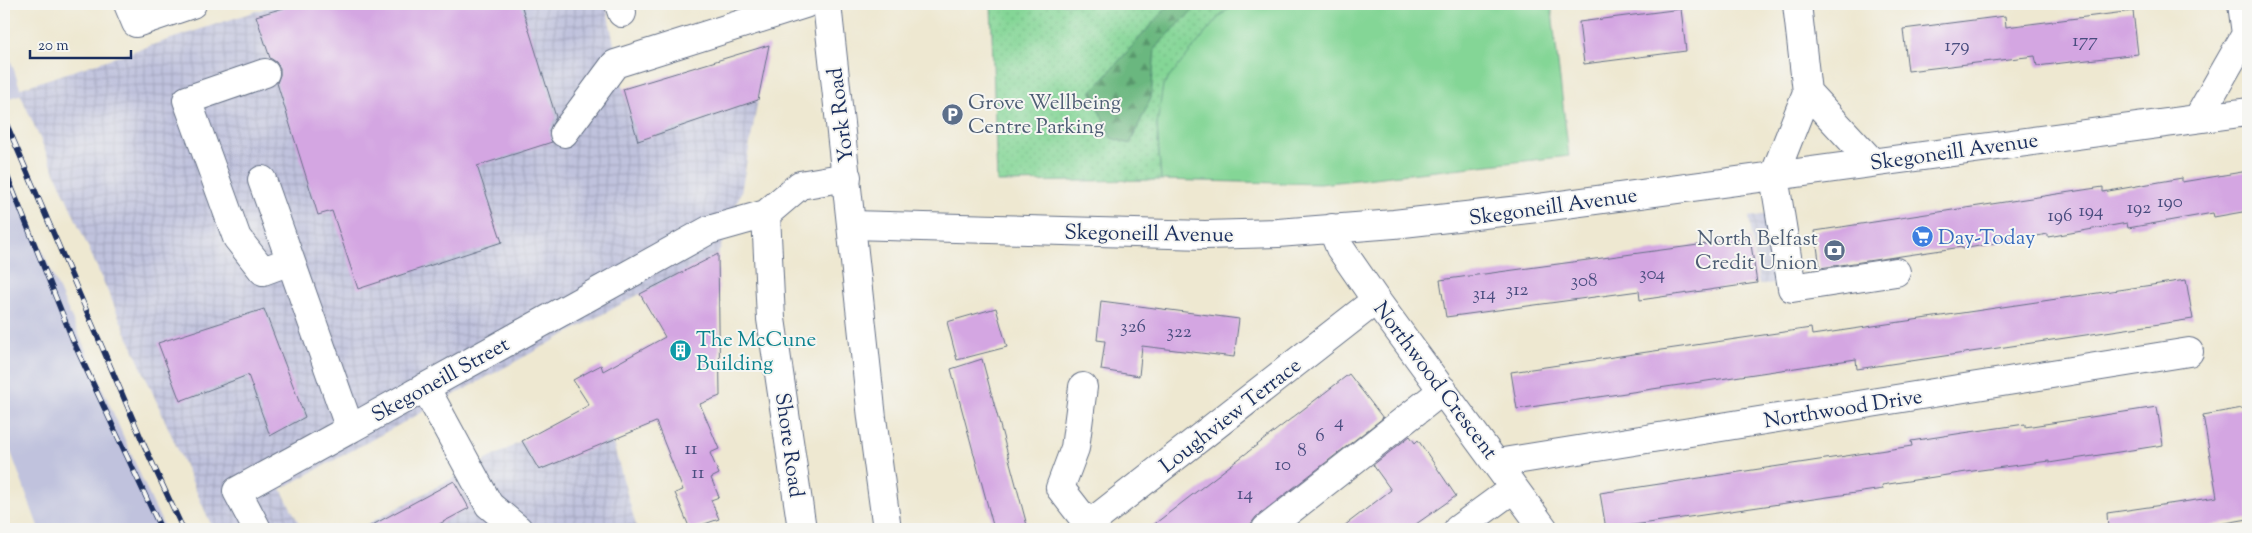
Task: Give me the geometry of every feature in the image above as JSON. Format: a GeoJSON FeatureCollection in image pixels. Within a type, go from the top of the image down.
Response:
{"type":"FeatureCollection","features":[{"type":"Feature","properties":{"kind":"street"},"geometry":{"type":"LineString","coordinates":[[132,13],[192,4]]}},
{"type":"Feature","properties":{"kind":"street"},"geometry":{"type":"LineString","coordinates":[[564,133],[615,64],[805,4]]}},
{"type":"Feature","properties":{"kind":"street","name":"York Road"},"geometry":{"type":"LineString","coordinates":[[827,4],[852,225]]}},
{"type":"Feature","properties":{"kind":"street"},"geometry":{"type":"LineString","coordinates":[[1797,4],[1807,92],[1774,176],[1792,288],[1896,272]]}},
{"type":"Feature","properties":{"kind":"street"},"geometry":{"type":"LineString","coordinates":[[2198,118],[2247,36],[2242,4]]}},
{"type":"Feature","properties":{"kind":"street"},"geometry":{"type":"LineString","coordinates":[[265,73],[187,100],[237,238],[263,271],[290,261]]}},
{"type":"Feature","properties":{"kind":"street"},"geometry":{"type":"LineString","coordinates":[[1807,92],[1872,162]]}},
{"type":"Feature","properties":{"kind":"street","name":"Skegoneill Avenue"},"geometry":{"type":"LineString","coordinates":[[852,225],[1205,235],[1459,218],[2248,112]]}},
{"type":"Feature","properties":{"kind":"street"},"geometry":{"type":"LineString","coordinates":[[766,214],[800,185],[847,178]]}},
{"type":"Feature","properties":{"kind":"street","name":"Skegoneill Street"},"geometry":{"type":"LineString","coordinates":[[262,180],[350,429],[709,230],[766,214]]}},
{"type":"Feature","properties":{"kind":"street","name":"Shore Road"},"geometry":{"type":"LineString","coordinates":[[766,214],[771,318],[802,529]]}},
{"type":"Feature","properties":{"kind":"street"},"geometry":{"type":"LineString","coordinates":[[852,225],[872,418],[888,529]]}},
{"type":"Feature","properties":{"kind":"street","name":"Northwood Crescent"},"geometry":{"type":"LineString","coordinates":[[1332,228],[1340,248],[1376,300],[1544,529]]}},
{"type":"Feature","properties":{"kind":"street","name":"Loughview Terrace"},"geometry":{"type":"LineString","coordinates":[[1086,527],[1376,300]]}},
{"type":"Feature","properties":{"kind":"street","name":"Northwood Drive"},"geometry":{"type":"LineString","coordinates":[[1497,463],[2189,352]]}},
{"type":"Feature","properties":{"kind":"street"},"geometry":{"type":"LineString","coordinates":[[425,387],[489,505],[518,529]]}},
{"type":"Feature","properties":{"kind":"street"},"geometry":{"type":"LineString","coordinates":[[1083,387],[1075,448],[1060,488],[1086,527]]}},
{"type":"Feature","properties":{"kind":"street"},"geometry":{"type":"LineString","coordinates":[[1266,529],[1443,390]]}},
{"type":"Feature","properties":{"kind":"street"},"geometry":{"type":"LineString","coordinates":[[257,529],[237,491],[350,429]]}},
{"type":"Feature","properties":{"kind":"street"},"geometry":{"type":"LineString","coordinates":[[1458,529],[1514,488]]}},
{"type":"Feature","properties":{"kind":"shaded area"},"geometry":{"type":"Polygon","coordinates":[[[278,4],[606,4],[623,89],[638,141],[758,100],[741,192],[718,254],[640,294],[281,489],[302,529],[213,529],[18,89],[278,4]]]}},
{"type":"Feature","properties":{"kind":"shaded area"},"geometry":{"type":"Polygon","coordinates":[[[4,40],[22,94],[4,100],[4,40]]]}},
{"type":"Feature","properties":{"kind":"shaded area"},"geometry":{"type":"Polygon","coordinates":[[[4,164],[165,529],[39,529],[4,433],[4,164]]]}},
{"type":"Feature","properties":{"kind":"shaded area"},"geometry":{"type":"Polygon","coordinates":[[[1777,213],[1787,281],[1759,285],[1749,217],[1777,213]]]}},
{"type":"Feature","properties":{"kind":"shaded area"},"geometry":{"type":"Polygon","coordinates":[[[612,440],[637,529],[358,529],[522,441],[539,470],[612,440]]]}},
{"type":"Feature","properties":{"kind":"green space"},"geometry":{"type":"Polygon","coordinates":[[[991,4],[1234,4],[1217,19],[1157,125],[1161,180],[997,182],[991,4]]]}},
{"type":"Feature","properties":{"kind":"green space"},"geometry":{"type":"Polygon","coordinates":[[[1170,4],[1199,4],[1155,48],[1151,98],[1130,144],[1111,138],[1091,92],[1170,4]]]}},
{"type":"Feature","properties":{"kind":"green space"},"geometry":{"type":"Polygon","coordinates":[[[1234,4],[1551,4],[1569,156],[1320,184],[1161,180],[1157,125],[1163,85],[1217,19],[1234,4]]]}},
{"type":"Feature","properties":{"kind":"building"},"geometry":{"type":"Polygon","coordinates":[[[297,4],[521,4],[556,117],[549,131],[552,142],[477,166],[502,242],[358,289],[332,211],[318,215],[277,83],[280,68],[270,58],[256,16],[297,4]]]}},
{"type":"Feature","properties":{"kind":"building"},"geometry":{"type":"Polygon","coordinates":[[[1681,9],[1686,51],[1584,64],[1579,22],[1681,9]]]}},
{"type":"Feature","properties":{"kind":"building"},"geometry":{"type":"Polygon","coordinates":[[[2133,11],[2138,54],[2037,66],[2035,56],[1908,71],[1903,29],[2005,16],[2006,27],[2133,11]]]}},
{"type":"Feature","properties":{"kind":"building"},"geometry":{"type":"Polygon","coordinates":[[[769,45],[758,100],[638,141],[623,89],[769,45]]]}},
{"type":"Feature","properties":{"kind":"building"},"geometry":{"type":"Polygon","coordinates":[[[2248,171],[2248,211],[2214,217],[2213,213],[2128,228],[2127,223],[2048,237],[2048,234],[1962,249],[1962,247],[1820,268],[1815,231],[2103,187],[2103,192],[2182,178],[2182,182],[2248,171]]]}},
{"type":"Feature","properties":{"kind":"building"},"geometry":{"type":"Polygon","coordinates":[[[1750,238],[1757,283],[1640,300],[1639,291],[1446,317],[1440,280],[1750,238]]]}},
{"type":"Feature","properties":{"kind":"building","name":"The McCune Building"},"geometry":{"type":"Polygon","coordinates":[[[718,254],[720,396],[700,404],[719,449],[710,453],[719,474],[711,478],[719,497],[711,500],[719,519],[690,529],[675,493],[683,490],[656,422],[539,470],[522,441],[589,405],[573,380],[601,365],[603,371],[665,337],[640,294],[718,254]]]}},
{"type":"Feature","properties":{"kind":"building"},"geometry":{"type":"Polygon","coordinates":[[[2186,280],[2193,319],[1857,369],[1856,359],[1517,409],[1511,372],[1811,328],[1812,335],[2186,280]]]}},
{"type":"Feature","properties":{"kind":"building"},"geometry":{"type":"Polygon","coordinates":[[[1101,301],[1239,319],[1234,357],[1142,346],[1139,376],[1101,370],[1105,341],[1097,340],[1101,301]]]}},
{"type":"Feature","properties":{"kind":"building"},"geometry":{"type":"Polygon","coordinates":[[[996,308],[1007,347],[957,360],[947,322],[996,308]]]}},
{"type":"Feature","properties":{"kind":"building"},"geometry":{"type":"Polygon","coordinates":[[[264,309],[305,417],[270,436],[248,375],[180,401],[158,343],[264,309]]]}},
{"type":"Feature","properties":{"kind":"building"},"geometry":{"type":"Polygon","coordinates":[[[982,359],[1028,529],[994,529],[951,369],[982,359]]]}},
{"type":"Feature","properties":{"kind":"building"},"geometry":{"type":"Polygon","coordinates":[[[1349,374],[1383,418],[1256,517],[1247,529],[1148,529],[1349,374]]]}},
{"type":"Feature","properties":{"kind":"building"},"geometry":{"type":"Polygon","coordinates":[[[2157,407],[2163,445],[2049,463],[2049,461],[1973,471],[1882,485],[1883,489],[1606,529],[1600,493],[1912,446],[1911,441],[2025,424],[2025,427],[2157,407]]]}},
{"type":"Feature","properties":{"kind":"building"},"geometry":{"type":"Polygon","coordinates":[[[2248,407],[2248,519],[2191,529],[2108,529],[2107,513],[2217,497],[2203,415],[2248,407]]]}},
{"type":"Feature","properties":{"kind":"building"},"geometry":{"type":"Polygon","coordinates":[[[1410,436],[1415,443],[1418,440],[1456,496],[1409,529],[1340,529],[1391,490],[1373,465],[1410,436]]]}},
{"type":"Feature","properties":{"kind":"building"},"geometry":{"type":"Polygon","coordinates":[[[454,481],[469,508],[430,529],[365,529],[454,481]]]}},
{"type":"Feature","properties":{"kind":"railway"},"geometry":{"type":"LineString","coordinates":[[4,118],[144,445],[183,529]]}},
{"type":"Feature","properties":{"kind":"railway"},"geometry":{"type":"LineString","coordinates":[[4,168],[74,343],[161,529]]}},
{"type":"Feature","properties":{"kind":"place","name":"Grove Wellbeing Centre Parking"},"geometry":{"type":"Point","coordinates":[952,114]}},
{"type":"Feature","properties":{"kind":"place","name":"Day-Today"},"geometry":{"type":"Point","coordinates":[1922,237]}},
{"type":"Feature","properties":{"kind":"place","name":"North Belfast Credit Union"},"geometry":{"type":"Point","coordinates":[1834,250]}},
{"type":"Feature","properties":{"kind":"place","name":"The McCune Building"},"geometry":{"type":"Point","coordinates":[680,351]}}]}
